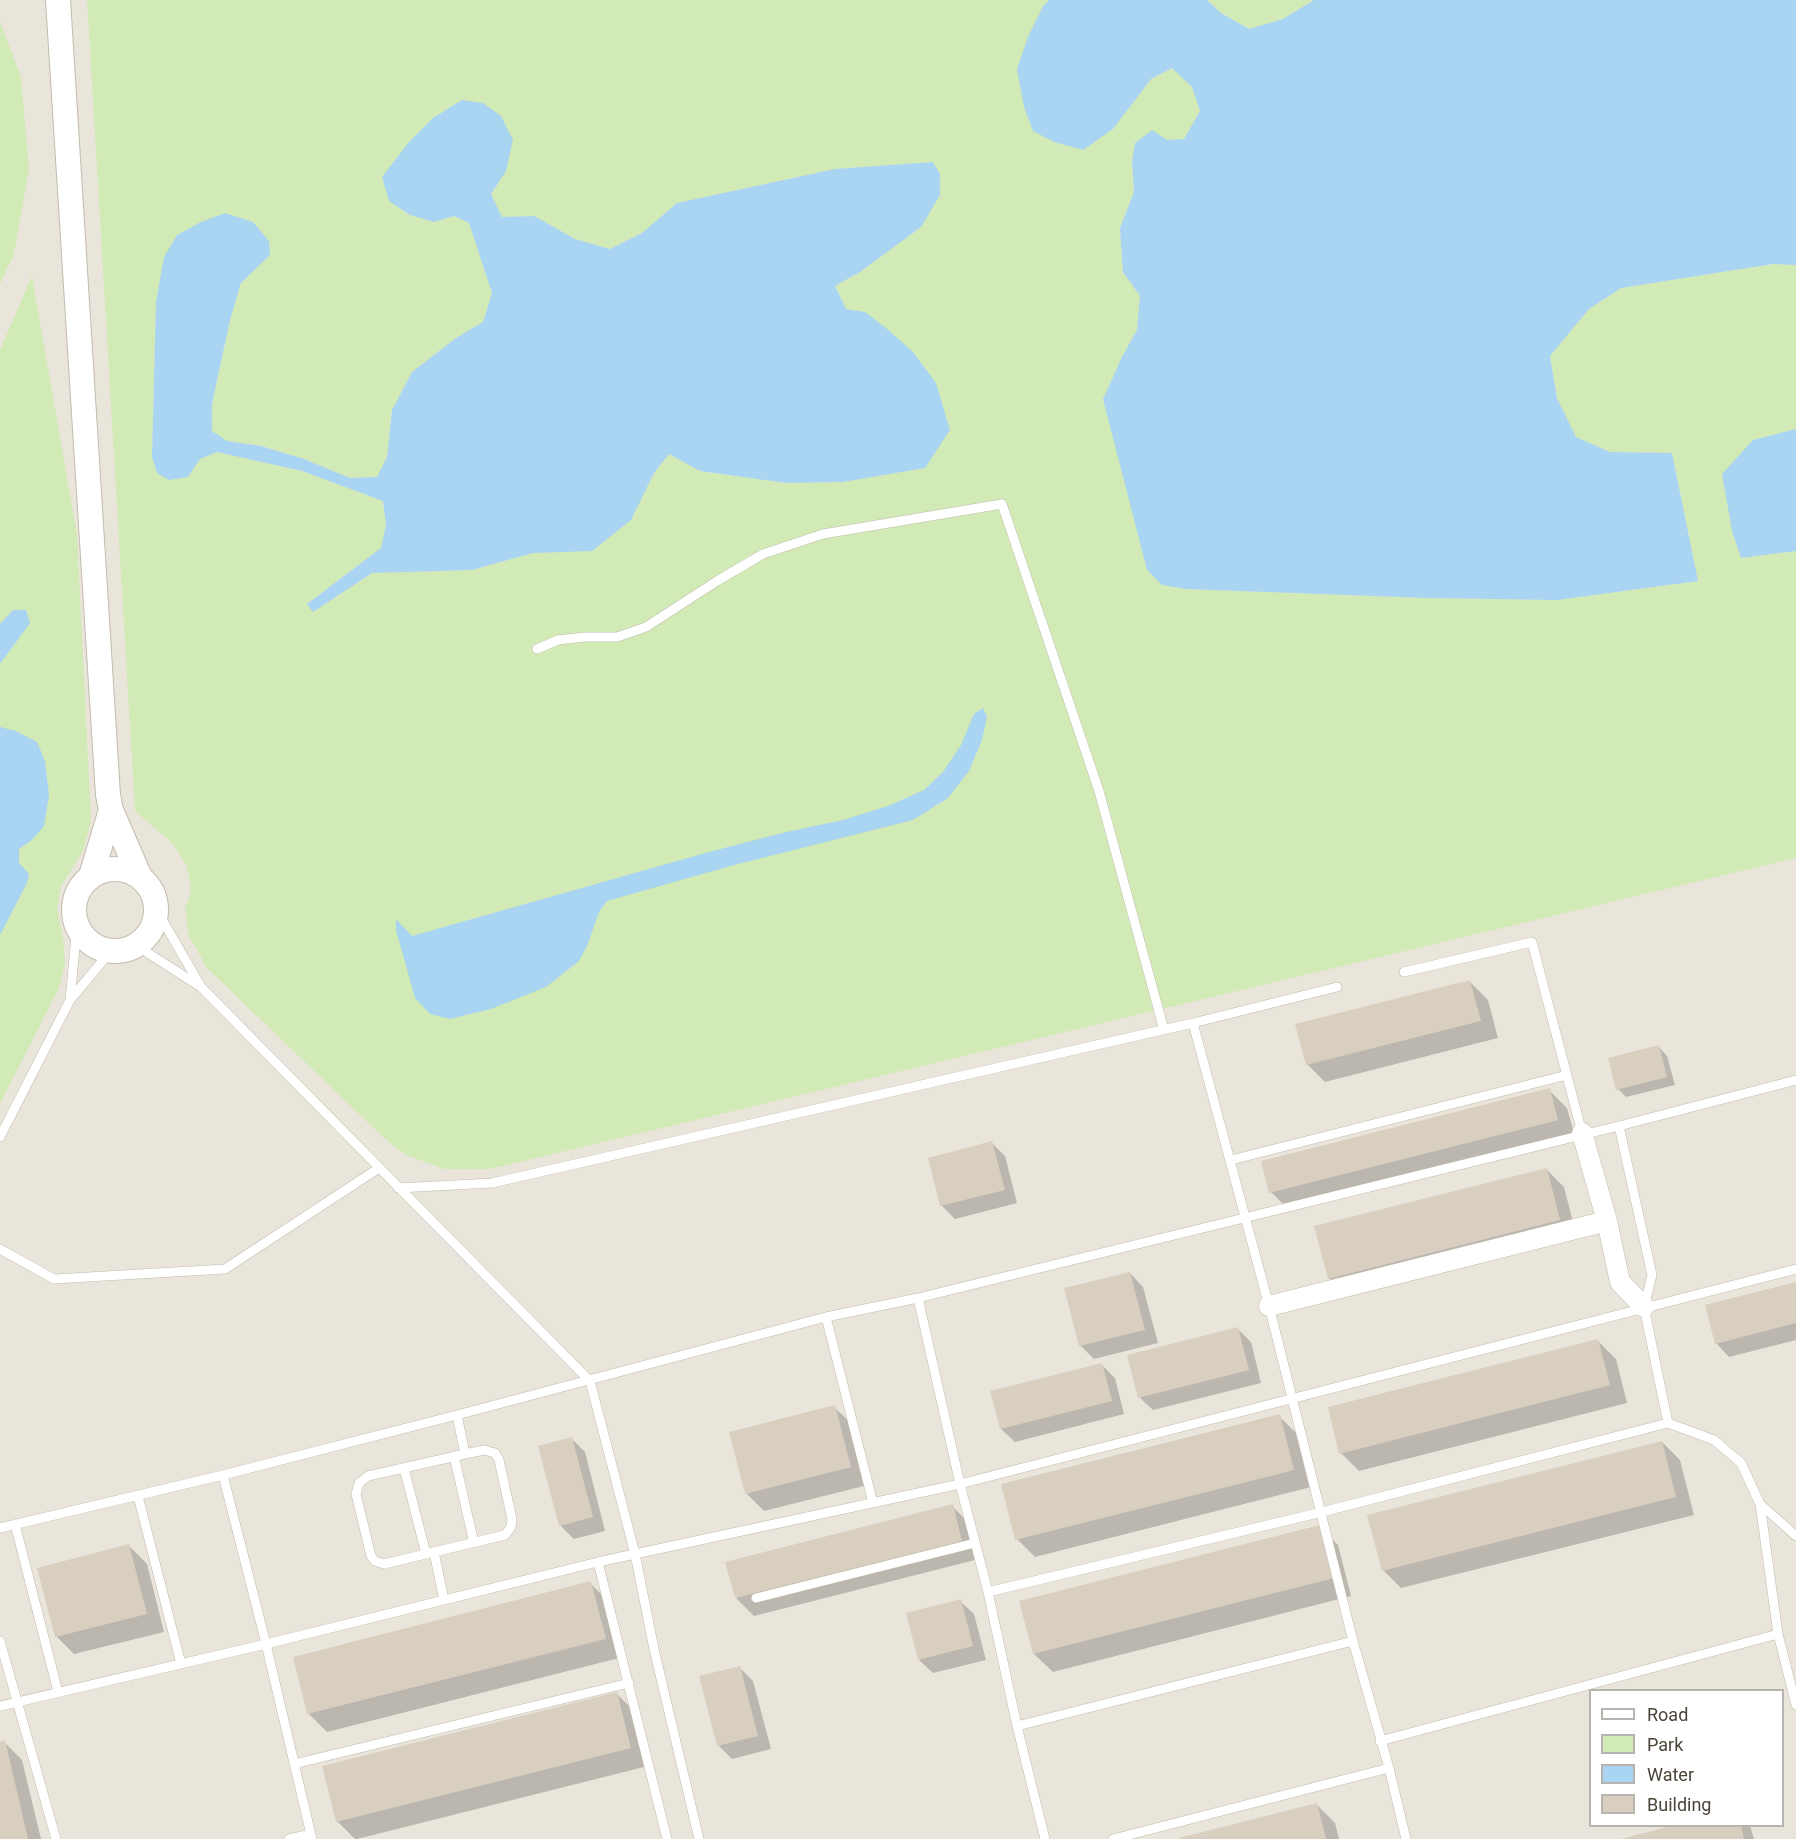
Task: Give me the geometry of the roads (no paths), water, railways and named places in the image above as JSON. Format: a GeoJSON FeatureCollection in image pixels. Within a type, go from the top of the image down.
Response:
{"type":"FeatureCollection","features":[{"type":"Feature","properties":{"kind":"street"},"geometry":{"type":"LineString","coordinates":[[58,0],[111,810],[140,877]]}},
{"type":"Feature","properties":{"kind":"street"},"geometry":{"type":"LineString","coordinates":[[92,876],[111,810]]}},
{"type":"Feature","properties":{"kind":"street"},"geometry":{"type":"LineString","coordinates":[[116,869],[129,871],[150,886],[157,911],[155,924],[148,936],[137,946],[124,951],[110,952],[84,939],[77,926],[74,912],[75,898],[82,885],[92,876],[116,869]]}},
{"type":"Feature","properties":{"kind":"street"},"geometry":{"type":"LineString","coordinates":[[1582,1133],[1607,1221],[1620,1282],[1644,1307]]}},
{"type":"Feature","properties":{"kind":"street"},"geometry":{"type":"LineString","coordinates":[[1269,1306],[1607,1221]]}},
{"type":"Feature","properties":{"kind":"lane"},"geometry":{"type":"LineString","coordinates":[[537,650],[558,640],[617,637],[646,627],[717,581],[763,555],[823,534],[1002,504],[1099,791],[1164,1030]]}},
{"type":"Feature","properties":{"kind":"lane"},"geometry":{"type":"LineString","coordinates":[[157,911],[201,987]]}},
{"type":"Feature","properties":{"kind":"lane"},"geometry":{"type":"LineString","coordinates":[[70,999],[77,926]]}},
{"type":"Feature","properties":{"kind":"lane"},"geometry":{"type":"LineString","coordinates":[[1404,972],[1532,942],[1582,1133]]}},
{"type":"Feature","properties":{"kind":"lane"},"geometry":{"type":"LineString","coordinates":[[137,946],[201,987],[590,1381],[635,1554],[654,1649],[699,1839]]}},
{"type":"Feature","properties":{"kind":"lane"},"geometry":{"type":"LineString","coordinates":[[0,1137],[70,999],[110,952]]}},
{"type":"Feature","properties":{"kind":"lane"},"geometry":{"type":"LineString","coordinates":[[398,1188],[492,1183],[1164,1030],[1337,987]]}},
{"type":"Feature","properties":{"kind":"lane"},"geometry":{"type":"LineString","coordinates":[[1194,1023],[1406,1839]]}},
{"type":"Feature","properties":{"kind":"lane"},"geometry":{"type":"LineString","coordinates":[[1231,1161],[1567,1075]]}},
{"type":"Feature","properties":{"kind":"lane"},"geometry":{"type":"LineString","coordinates":[[0,1528],[223,1475],[590,1381],[826,1317],[918,1298],[1582,1133],[1619,1126],[1796,1080]]}},
{"type":"Feature","properties":{"kind":"lane"},"geometry":{"type":"LineString","coordinates":[[1619,1126],[1652,1275],[1644,1307],[1668,1423]]}},
{"type":"Feature","properties":{"kind":"lane"},"geometry":{"type":"LineString","coordinates":[[0,1249],[54,1279],[225,1269],[379,1168]]}},
{"type":"Feature","properties":{"kind":"lane"},"geometry":{"type":"LineString","coordinates":[[0,1706],[266,1644],[598,1562],[960,1484],[1796,1269]]}},
{"type":"Feature","properties":{"kind":"lane"},"geometry":{"type":"LineString","coordinates":[[918,1298],[1045,1839]]}},
{"type":"Feature","properties":{"kind":"lane"},"geometry":{"type":"LineString","coordinates":[[826,1317],[873,1503]]}},
{"type":"Feature","properties":{"kind":"lane"},"geometry":{"type":"LineString","coordinates":[[457,1415],[465,1454]]}},
{"type":"Feature","properties":{"kind":"lane"},"geometry":{"type":"LineString","coordinates":[[988,1592],[1322,1512],[1668,1423],[1714,1440],[1741,1463],[1760,1504],[1778,1634],[1796,1705]]}},
{"type":"Feature","properties":{"kind":"lane"},"geometry":{"type":"LineString","coordinates":[[484,1450],[495,1453],[512,1519],[511,1527],[505,1535],[384,1564],[375,1561],[356,1494],[359,1484],[368,1476],[465,1454],[484,1450]]}},
{"type":"Feature","properties":{"kind":"lane"},"geometry":{"type":"LineString","coordinates":[[454,1456],[474,1542]]}},
{"type":"Feature","properties":{"kind":"lane"},"geometry":{"type":"LineString","coordinates":[[404,1468],[444,1600]]}},
{"type":"Feature","properties":{"kind":"lane"},"geometry":{"type":"LineString","coordinates":[[223,1475],[266,1644],[311,1837],[289,1839]]}},
{"type":"Feature","properties":{"kind":"lane"},"geometry":{"type":"LineString","coordinates":[[138,1496],[181,1664]]}},
{"type":"Feature","properties":{"kind":"lane"},"geometry":{"type":"LineString","coordinates":[[1760,1504],[1796,1536]]}},
{"type":"Feature","properties":{"kind":"lane"},"geometry":{"type":"LineString","coordinates":[[15,1524],[57,1692]]}},
{"type":"Feature","properties":{"kind":"lane"},"geometry":{"type":"LineString","coordinates":[[756,1598],[975,1542]]}},
{"type":"Feature","properties":{"kind":"lane"},"geometry":{"type":"LineString","coordinates":[[598,1562],[667,1839]]}},
{"type":"Feature","properties":{"kind":"lane"},"geometry":{"type":"LineString","coordinates":[[1380,1741],[1778,1634]]}},
{"type":"Feature","properties":{"kind":"lane"},"geometry":{"type":"LineString","coordinates":[[0,1641],[56,1839]]}},
{"type":"Feature","properties":{"kind":"lane"},"geometry":{"type":"LineString","coordinates":[[1017,1726],[1353,1641]]}},
{"type":"Feature","properties":{"kind":"lane"},"geometry":{"type":"LineString","coordinates":[[294,1764],[629,1683]]}},
{"type":"Feature","properties":{"kind":"lane"},"geometry":{"type":"LineString","coordinates":[[1113,1839],[1389,1768]]}},
{"type":"Feature","properties":{"kind":"water"},"geometry":{"type":"Polygon","coordinates":[[[1049,0],[1207,0],[1221,13],[1249,29],[1283,19],[1314,0],[1796,0],[1796,265],[1773,264],[1621,288],[1589,309],[1550,356],[1557,398],[1576,437],[1610,452],[1672,453],[1698,581],[1557,600],[1427,598],[1186,589],[1162,585],[1147,570],[1103,399],[1137,330],[1140,296],[1123,272],[1120,228],[1134,192],[1132,161],[1135,143],[1152,130],[1167,140],[1184,139],[1200,111],[1192,87],[1172,68],[1151,79],[1113,129],[1083,150],[1054,142],[1033,131],[1024,107],[1017,69],[1028,37],[1043,6],[1049,0]]]}},
{"type":"Feature","properties":{"kind":"water"},"geometry":{"type":"Polygon","coordinates":[[[462,100],[483,103],[501,116],[513,140],[506,171],[491,194],[502,217],[534,216],[575,239],[610,249],[642,233],[677,203],[835,169],[933,162],[940,174],[940,195],[921,227],[860,272],[835,286],[846,309],[865,312],[886,328],[913,352],[936,383],[950,430],[925,468],[843,482],[786,483],[700,471],[669,454],[654,473],[631,520],[592,551],[533,553],[472,570],[372,573],[313,612],[307,604],[381,548],[386,525],[383,501],[302,471],[217,452],[200,459],[188,477],[169,480],[157,473],[152,457],[156,302],[164,257],[177,235],[201,222],[225,213],[253,222],[269,241],[270,255],[241,283],[230,320],[212,404],[212,431],[227,441],[261,446],[304,459],[350,478],[377,477],[387,457],[392,410],[412,372],[456,338],[483,322],[492,293],[469,223],[454,216],[434,222],[410,215],[389,201],[382,177],[409,142],[433,118],[462,100]]]}},
{"type":"Feature","properties":{"kind":"water"},"geometry":{"type":"Polygon","coordinates":[[[1796,429],[1796,551],[1741,558],[1732,531],[1722,474],[1753,440],[1796,429]]]}},
{"type":"Feature","properties":{"kind":"water"},"geometry":{"type":"Polygon","coordinates":[[[13,610],[26,610],[30,623],[0,664],[0,624],[13,610]]]}},
{"type":"Feature","properties":{"kind":"water"},"geometry":{"type":"Polygon","coordinates":[[[983,708],[987,717],[982,740],[969,771],[948,798],[913,820],[734,865],[607,901],[599,912],[579,961],[546,987],[491,1009],[450,1019],[430,1014],[415,998],[396,930],[396,919],[412,936],[709,852],[843,820],[888,806],[924,790],[943,772],[961,745],[974,714],[983,708]]]}},
{"type":"Feature","properties":{"kind":"water"},"geometry":{"type":"Polygon","coordinates":[[[0,727],[16,731],[37,742],[45,761],[49,795],[44,826],[31,841],[19,849],[19,863],[29,874],[27,883],[0,935],[0,727]]]}}]}
